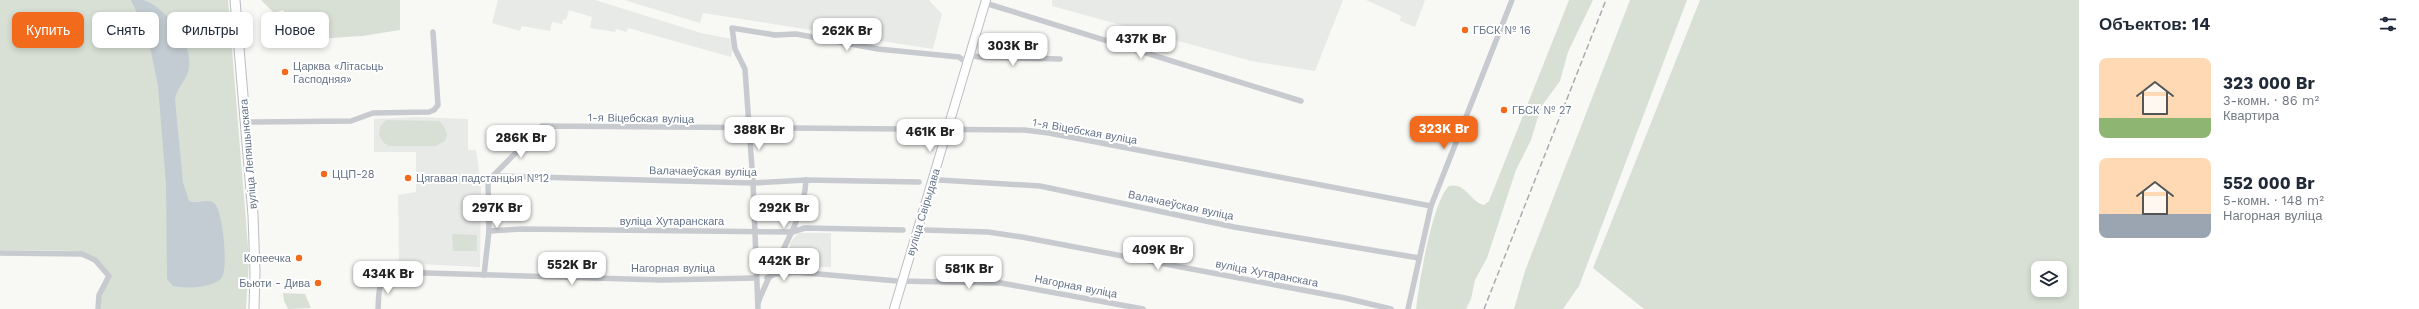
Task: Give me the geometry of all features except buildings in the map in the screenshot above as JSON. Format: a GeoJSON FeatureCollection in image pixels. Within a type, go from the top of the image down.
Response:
{"type":"FeatureCollection","features":[{"type":"Feature","properties":{"kind":"main road","name":"вуліца Лепяшынскага"},"geometry":{"type":"LineString","coordinates":[[235,0],[253,215],[255,278],[254,309]]}},
{"type":"Feature","properties":{"kind":"main road","name":"вуліца Свірыдава"},"geometry":{"type":"LineString","coordinates":[[894,309],[986,2]]}},
{"type":"Feature","properties":{"kind":"street"},"geometry":{"type":"LineString","coordinates":[[1408,309],[1431,206],[1512,0]]}},
{"type":"Feature","properties":{"kind":"street"},"geometry":{"type":"LineString","coordinates":[[986,2],[1301,101]]}},
{"type":"Feature","properties":{"kind":"street"},"geometry":{"type":"LineString","coordinates":[[758,306],[753,183],[748,129],[745,69],[735,49],[732,28],[774,35],[796,34],[878,49],[968,59],[979,57],[1060,59]]}},
{"type":"Feature","properties":{"kind":"street"},"geometry":{"type":"LineString","coordinates":[[246,122],[351,121],[373,113],[429,112],[434,110],[438,105],[433,32]]}},
{"type":"Feature","properties":{"kind":"street","name":"1-я Віцебская вуліца"},"geometry":{"type":"LineString","coordinates":[[488,181],[542,126],[748,129],[1009,130],[1049,133],[1431,206]]}},
{"type":"Feature","properties":{"kind":"street","name":"Валачаеўская вуліца"},"geometry":{"type":"LineString","coordinates":[[488,181],[500,176],[753,183],[806,180],[919,182]]}},
{"type":"Feature","properties":{"kind":"street"},"geometry":{"type":"LineString","coordinates":[[758,306],[767,278],[792,232],[805,200],[806,180]]}},
{"type":"Feature","properties":{"kind":"street","name":"Валачаеўская вуліца"},"geometry":{"type":"LineString","coordinates":[[939,180],[1040,186],[1234,226],[1419,258]]}},
{"type":"Feature","properties":{"kind":"street"},"geometry":{"type":"LineString","coordinates":[[484,275],[489,231],[488,181]]}},
{"type":"Feature","properties":{"kind":"street","name":"вуліца Хутаранскага"},"geometry":{"type":"LineString","coordinates":[[489,231],[522,229],[792,232],[805,228],[903,230]]}},
{"type":"Feature","properties":{"kind":"street","name":"вуліца Хутаранскага"},"geometry":{"type":"LineString","coordinates":[[925,230],[988,232],[1015,236],[1345,298],[1391,309]]}},
{"type":"Feature","properties":{"kind":"street"},"geometry":{"type":"LineString","coordinates":[[0,253],[82,254],[95,260],[109,276],[99,295],[98,309]]}},
{"type":"Feature","properties":{"kind":"street","name":"Нагорная вуліца"},"geometry":{"type":"LineString","coordinates":[[378,309],[380,285],[385,276],[393,272],[662,280],[756,278]]}},
{"type":"Feature","properties":{"kind":"street","name":"Нагорная вуліца"},"geometry":{"type":"LineString","coordinates":[[767,278],[774,274],[796,272],[902,281],[1001,283],[1143,309]]}},
{"type":"Feature","properties":{"kind":"shaded area"},"geometry":{"type":"Polygon","coordinates":[[[0,0],[228,0],[229,12],[167,12],[167,48],[232,48],[249,259],[246,309],[98,309],[107,272],[78,251],[0,250],[0,0]]]}},
{"type":"Feature","properties":{"kind":"shaded area"},"geometry":{"type":"Polygon","coordinates":[[[131,0],[143,0],[152,4],[167,16],[167,48],[187,48],[189,58],[188,72],[177,91],[175,100],[183,182],[189,201],[209,201],[215,204],[218,209],[223,229],[225,254],[225,265],[221,279],[205,286],[173,286],[167,279],[166,184],[158,86],[150,48],[159,48],[159,12],[137,12],[131,0]]]}},
{"type":"Feature","properties":{"kind":"shaded area"},"geometry":{"type":"Polygon","coordinates":[[[261,0],[400,0],[400,30],[362,36],[329,38],[329,12],[284,12],[283,10],[273,12],[261,0]]]}},
{"type":"Feature","properties":{"kind":"shaded area"},"geometry":{"type":"Polygon","coordinates":[[[498,0],[595,0],[701,33],[732,39],[731,57],[628,28],[626,32],[616,29],[615,32],[590,28],[592,17],[569,10],[566,20],[563,19],[562,24],[552,22],[550,31],[522,26],[520,31],[492,23],[498,0]]]}},
{"type":"Feature","properties":{"kind":"shaded area"},"geometry":{"type":"Polygon","coordinates":[[[624,0],[929,0],[942,14],[933,49],[703,13],[700,23],[624,0]]]}},
{"type":"Feature","properties":{"kind":"shaded area"},"geometry":{"type":"Polygon","coordinates":[[[1052,0],[1343,0],[1315,71],[1251,61],[1052,6],[1052,0]]]}},
{"type":"Feature","properties":{"kind":"shaded area"},"geometry":{"type":"Polygon","coordinates":[[[1366,0],[1425,0],[1415,27],[1400,21],[1401,16],[1366,0]]]}},
{"type":"Feature","properties":{"kind":"shaded area"},"geometry":{"type":"Polygon","coordinates":[[[1569,0],[1593,0],[1568,52],[1560,81],[1541,107],[1531,140],[1516,170],[1487,258],[1475,280],[1471,299],[1466,309],[1416,309],[1427,244],[1437,208],[1443,195],[1449,186],[1455,186],[1464,189],[1479,203],[1484,205],[1489,201],[1569,0]]]}},
{"type":"Feature","properties":{"kind":"shaded area"},"geometry":{"type":"Polygon","coordinates":[[[1630,0],[1687,0],[1579,286],[1563,309],[1514,309],[1525,271],[1630,0]]]}},
{"type":"Feature","properties":{"kind":"shaded area"},"geometry":{"type":"Polygon","coordinates":[[[1700,0],[2079,0],[2079,309],[1644,309],[1593,268],[1700,0]]]}},
{"type":"Feature","properties":{"kind":"shaded area"},"geometry":{"type":"Polygon","coordinates":[[[415,117],[468,119],[468,150],[476,150],[481,184],[480,267],[399,263],[398,195],[416,192],[416,152],[374,152],[374,119],[415,117]]]}},
{"type":"Feature","properties":{"kind":"shaded area"},"geometry":{"type":"Polygon","coordinates":[[[386,120],[439,121],[444,126],[447,135],[445,141],[436,146],[389,146],[384,143],[379,135],[380,127],[386,120]]]}},
{"type":"Feature","properties":{"kind":"shaded area"},"geometry":{"type":"Polygon","coordinates":[[[798,233],[831,233],[831,267],[790,267],[790,243],[798,233]]]}},
{"type":"Feature","properties":{"kind":"shaded area"},"geometry":{"type":"Polygon","coordinates":[[[452,234],[477,235],[477,251],[453,251],[452,234]]]}},
{"type":"Feature","properties":{"kind":"shaded area"},"geometry":{"type":"Polygon","coordinates":[[[283,293],[305,294],[311,308],[288,309],[284,301],[283,293]]]}},
{"type":"Feature","properties":{"kind":"railway"},"geometry":{"type":"LineString","coordinates":[[1484,309],[1606,0]]}},
{"type":"Feature","properties":{"kind":"place","name":"ГБСК № 16"},"geometry":{"type":"Point","coordinates":[1465,30]}},
{"type":"Feature","properties":{"kind":"place","name":"Царква «Літасьць Гасподняя»"},"geometry":{"type":"Point","coordinates":[285,72]}},
{"type":"Feature","properties":{"kind":"place","name":"ГБСК № 27"},"geometry":{"type":"Point","coordinates":[1504,110]}},
{"type":"Feature","properties":{"kind":"place","name":"ЦЦП-28"},"geometry":{"type":"Point","coordinates":[324,174]}},
{"type":"Feature","properties":{"kind":"place","name":"Цягавая падстанцыя №12"},"geometry":{"type":"Point","coordinates":[408,178]}},
{"type":"Feature","properties":{"kind":"place","name":"Копеечка"},"geometry":{"type":"Point","coordinates":[299,258]}},
{"type":"Feature","properties":{"kind":"place","name":"Бьюти - Дива"},"geometry":{"type":"Point","coordinates":[318,283]}}]}
